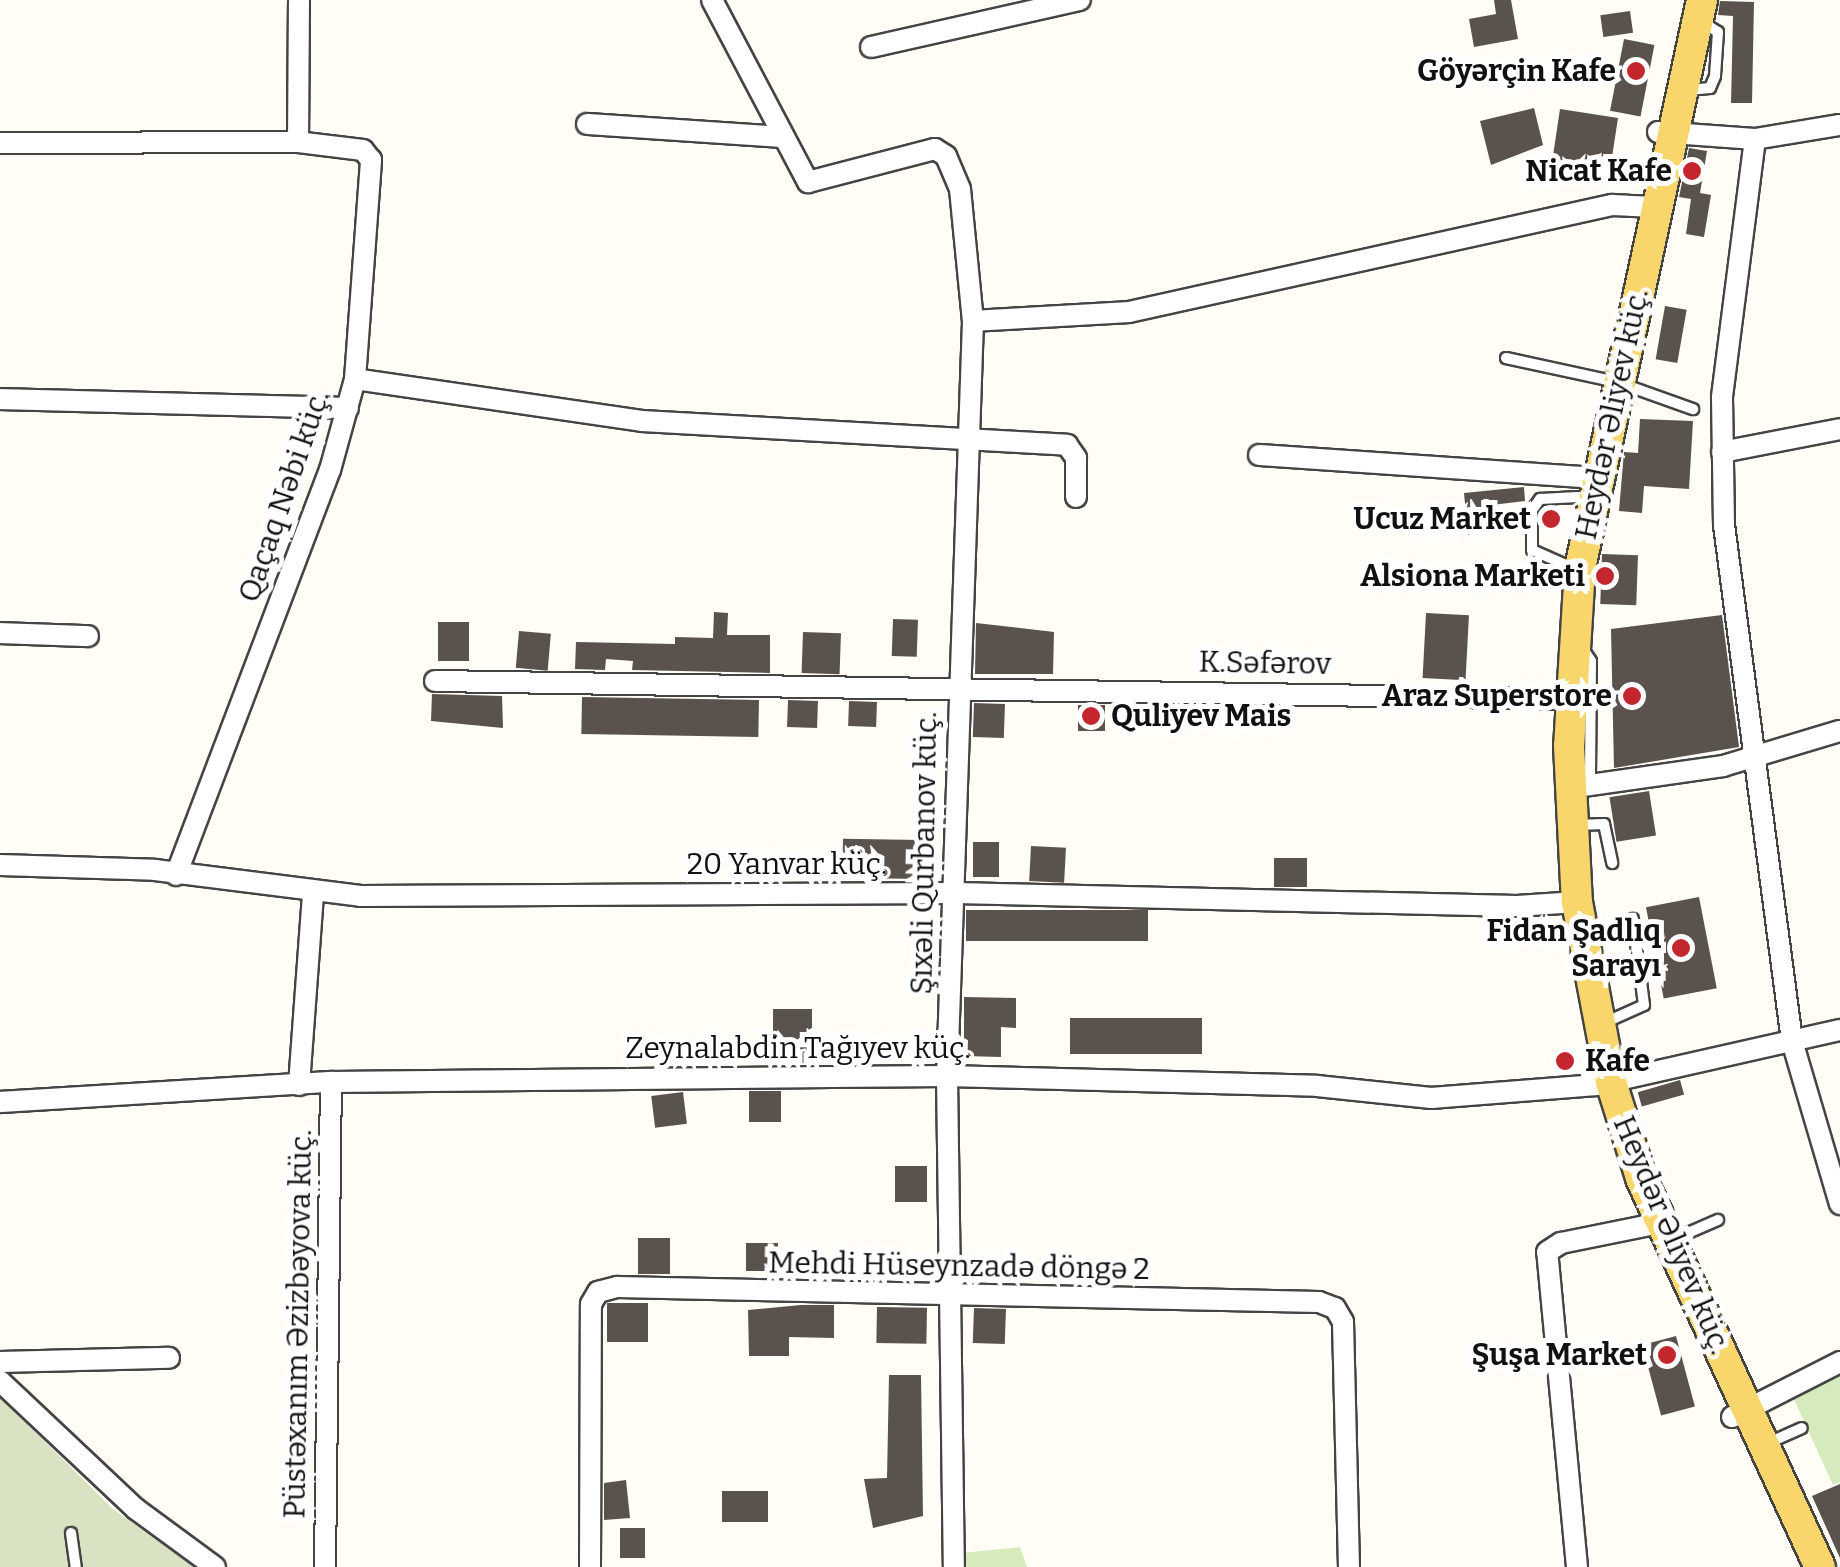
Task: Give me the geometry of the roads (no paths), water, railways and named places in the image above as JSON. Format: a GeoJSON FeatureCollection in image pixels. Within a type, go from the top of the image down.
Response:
{"type":"FeatureCollection","features":[{"type":"Feature","properties":{"kind":"main road","name":"Heydər Əliyev küç."},"geometry":{"type":"LineString","coordinates":[[1665,133],[1682,91],[1696,7]]}},
{"type":"Feature","properties":{"kind":"main road","name":"Heydər Əliyev küç."},"geometry":{"type":"LineString","coordinates":[[1696,7],[1566,565],[1562,699],[1569,903],[1604,1083],[1658,1230],[1802,1567]]}},
{"type":"Feature","properties":{"kind":"main road","name":"Heydər Əliyev küç."},"geometry":{"type":"LineString","coordinates":[[1585,483],[1573,639],[1562,699],[1580,787],[1572,826],[1569,903],[1598,1026],[1604,1083]]}},
{"type":"Feature","properties":{"kind":"main road","name":"Heydər Əliyev küç."},"geometry":{"type":"LineString","coordinates":[[1739,1414],[1763,1445],[1820,1567]]}},
{"type":"Feature","properties":{"kind":"street"},"geometry":{"type":"LineString","coordinates":[[0,143],[298,142],[299,0]]}},
{"type":"Feature","properties":{"kind":"street"},"geometry":{"type":"LineString","coordinates":[[712,0],[784,137]]}},
{"type":"Feature","properties":{"kind":"street"},"geometry":{"type":"LineString","coordinates":[[871,48],[1080,0]]}},
{"type":"Feature","properties":{"kind":"street"},"geometry":{"type":"LineString","coordinates":[[587,124],[784,137]]}},
{"type":"Feature","properties":{"kind":"street"},"geometry":{"type":"LineString","coordinates":[[1665,133],[1755,139],[1840,124]]}},
{"type":"Feature","properties":{"kind":"street","name":"Şıxəli Qurbanov küç."},"geometry":{"type":"LineString","coordinates":[[784,137],[808,182],[935,149],[946,156],[960,189],[972,320],[948,1076],[954,1567]]}},
{"type":"Feature","properties":{"kind":"street"},"geometry":{"type":"LineString","coordinates":[[1755,139],[1722,398],[1724,524],[1792,1041],[1840,1204]]}},
{"type":"Feature","properties":{"kind":"street","name":"Qaçaq Nəbi küç."},"geometry":{"type":"LineString","coordinates":[[176,875],[348,408],[354,379],[371,160],[363,150],[298,142]]}},
{"type":"Feature","properties":{"kind":"street"},"geometry":{"type":"LineString","coordinates":[[972,320],[1130,312],[1649,205]]}},
{"type":"Feature","properties":{"kind":"street"},"geometry":{"type":"LineString","coordinates":[[354,379],[642,420],[1066,445],[1076,458],[1076,496]]}},
{"type":"Feature","properties":{"kind":"street"},"geometry":{"type":"LineString","coordinates":[[0,399],[348,408]]}},
{"type":"Feature","properties":{"kind":"street"},"geometry":{"type":"LineString","coordinates":[[1722,452],[1840,429]]}},
{"type":"Feature","properties":{"kind":"street"},"geometry":{"type":"LineString","coordinates":[[1259,455],[1585,483]]}},
{"type":"Feature","properties":{"kind":"street"},"geometry":{"type":"LineString","coordinates":[[0,633],[88,636]]}},
{"type":"Feature","properties":{"kind":"street","name":"K.Səfərov"},"geometry":{"type":"LineString","coordinates":[[435,682],[958,686],[1562,699]]}},
{"type":"Feature","properties":{"kind":"street"},"geometry":{"type":"LineString","coordinates":[[1580,787],[1756,758],[1840,731]]}},
{"type":"Feature","properties":{"kind":"street","name":"20 Yanvar küç."},"geometry":{"type":"LineString","coordinates":[[0,865],[176,875],[314,893],[956,893],[1569,903]]}},
{"type":"Feature","properties":{"kind":"street"},"geometry":{"type":"LineString","coordinates":[[299,1084],[314,893]]}},
{"type":"Feature","properties":{"kind":"street","name":"Zeynalabdin Tağıyev küç."},"geometry":{"type":"LineString","coordinates":[[0,1102],[331,1082],[948,1076],[1317,1086],[1431,1098],[1604,1083],[1840,1030]]}},
{"type":"Feature","properties":{"kind":"street","name":"Püstəxanım Əzizbəyova küç."},"geometry":{"type":"LineString","coordinates":[[325,1567],[331,1082]]}},
{"type":"Feature","properties":{"kind":"street"},"geometry":{"type":"LineString","coordinates":[[1577,1567],[1547,1252],[1561,1243],[1658,1230]]}},
{"type":"Feature","properties":{"kind":"street","name":"Mehdi Hüseynzadə döngə 2"},"geometry":{"type":"LineString","coordinates":[[590,1567],[591,1304],[598,1292],[1319,1302],[1335,1308],[1343,1322],[1349,1567]]}},
{"type":"Feature","properties":{"kind":"street"},"geometry":{"type":"LineString","coordinates":[[0,1362],[169,1358]]}},
{"type":"Feature","properties":{"kind":"street"},"geometry":{"type":"LineString","coordinates":[[1739,1414],[1840,1362]]}},
{"type":"Feature","properties":{"kind":"street"},"geometry":{"type":"LineString","coordinates":[[0,1381],[136,1509],[215,1567]]}},
{"type":"Feature","properties":{"kind":"lane"},"geometry":{"type":"LineString","coordinates":[[1506,358],[1609,380],[1692,409]]}},
{"type":"Feature","properties":{"kind":"lane"},"geometry":{"type":"LineString","coordinates":[[1566,565],[1532,550],[1532,510],[1540,499],[1585,483]]}},
{"type":"Feature","properties":{"kind":"lane"},"geometry":{"type":"LineString","coordinates":[[1573,639],[1592,661],[1580,787]]}},
{"type":"Feature","properties":{"kind":"lane"},"geometry":{"type":"LineString","coordinates":[[1572,826],[1604,824],[1612,863]]}},
{"type":"Feature","properties":{"kind":"lane"},"geometry":{"type":"LineString","coordinates":[[1598,1026],[1644,1005],[1633,919]]}},
{"type":"Feature","properties":{"kind":"lane"},"geometry":{"type":"LineString","coordinates":[[1658,1230],[1718,1220]]}},
{"type":"Feature","properties":{"kind":"lane"},"geometry":{"type":"LineString","coordinates":[[1763,1445],[1802,1428]]}},
{"type":"Feature","properties":{"kind":"lane"},"geometry":{"type":"LineString","coordinates":[[70,1533],[76,1567]]}},
{"type":"Feature","properties":{"kind":"place","name":"Göyərçin Kafe"},"geometry":{"type":"Point","coordinates":[1636,71]}},
{"type":"Feature","properties":{"kind":"place","name":"Nicat Kafe"},"geometry":{"type":"Point","coordinates":[1692,171]}},
{"type":"Feature","properties":{"kind":"place","name":"Ucuz Market"},"geometry":{"type":"Point","coordinates":[1551,519]}},
{"type":"Feature","properties":{"kind":"place","name":"Alsiona Marketi"},"geometry":{"type":"Point","coordinates":[1605,576]}},
{"type":"Feature","properties":{"kind":"place","name":"Araz Superstore"},"geometry":{"type":"Point","coordinates":[1632,696]}},
{"type":"Feature","properties":{"kind":"place","name":"Quliyev Mais"},"geometry":{"type":"Point","coordinates":[1091,716]}},
{"type":"Feature","properties":{"kind":"place","name":"Fidan Şadlıq Sarayı"},"geometry":{"type":"Point","coordinates":[1681,948]}},
{"type":"Feature","properties":{"kind":"place","name":"Kafe"},"geometry":{"type":"Point","coordinates":[1565,1061]}},
{"type":"Feature","properties":{"kind":"place","name":"Şuşa Market"},"geometry":{"type":"Point","coordinates":[1667,1355]}}]}
